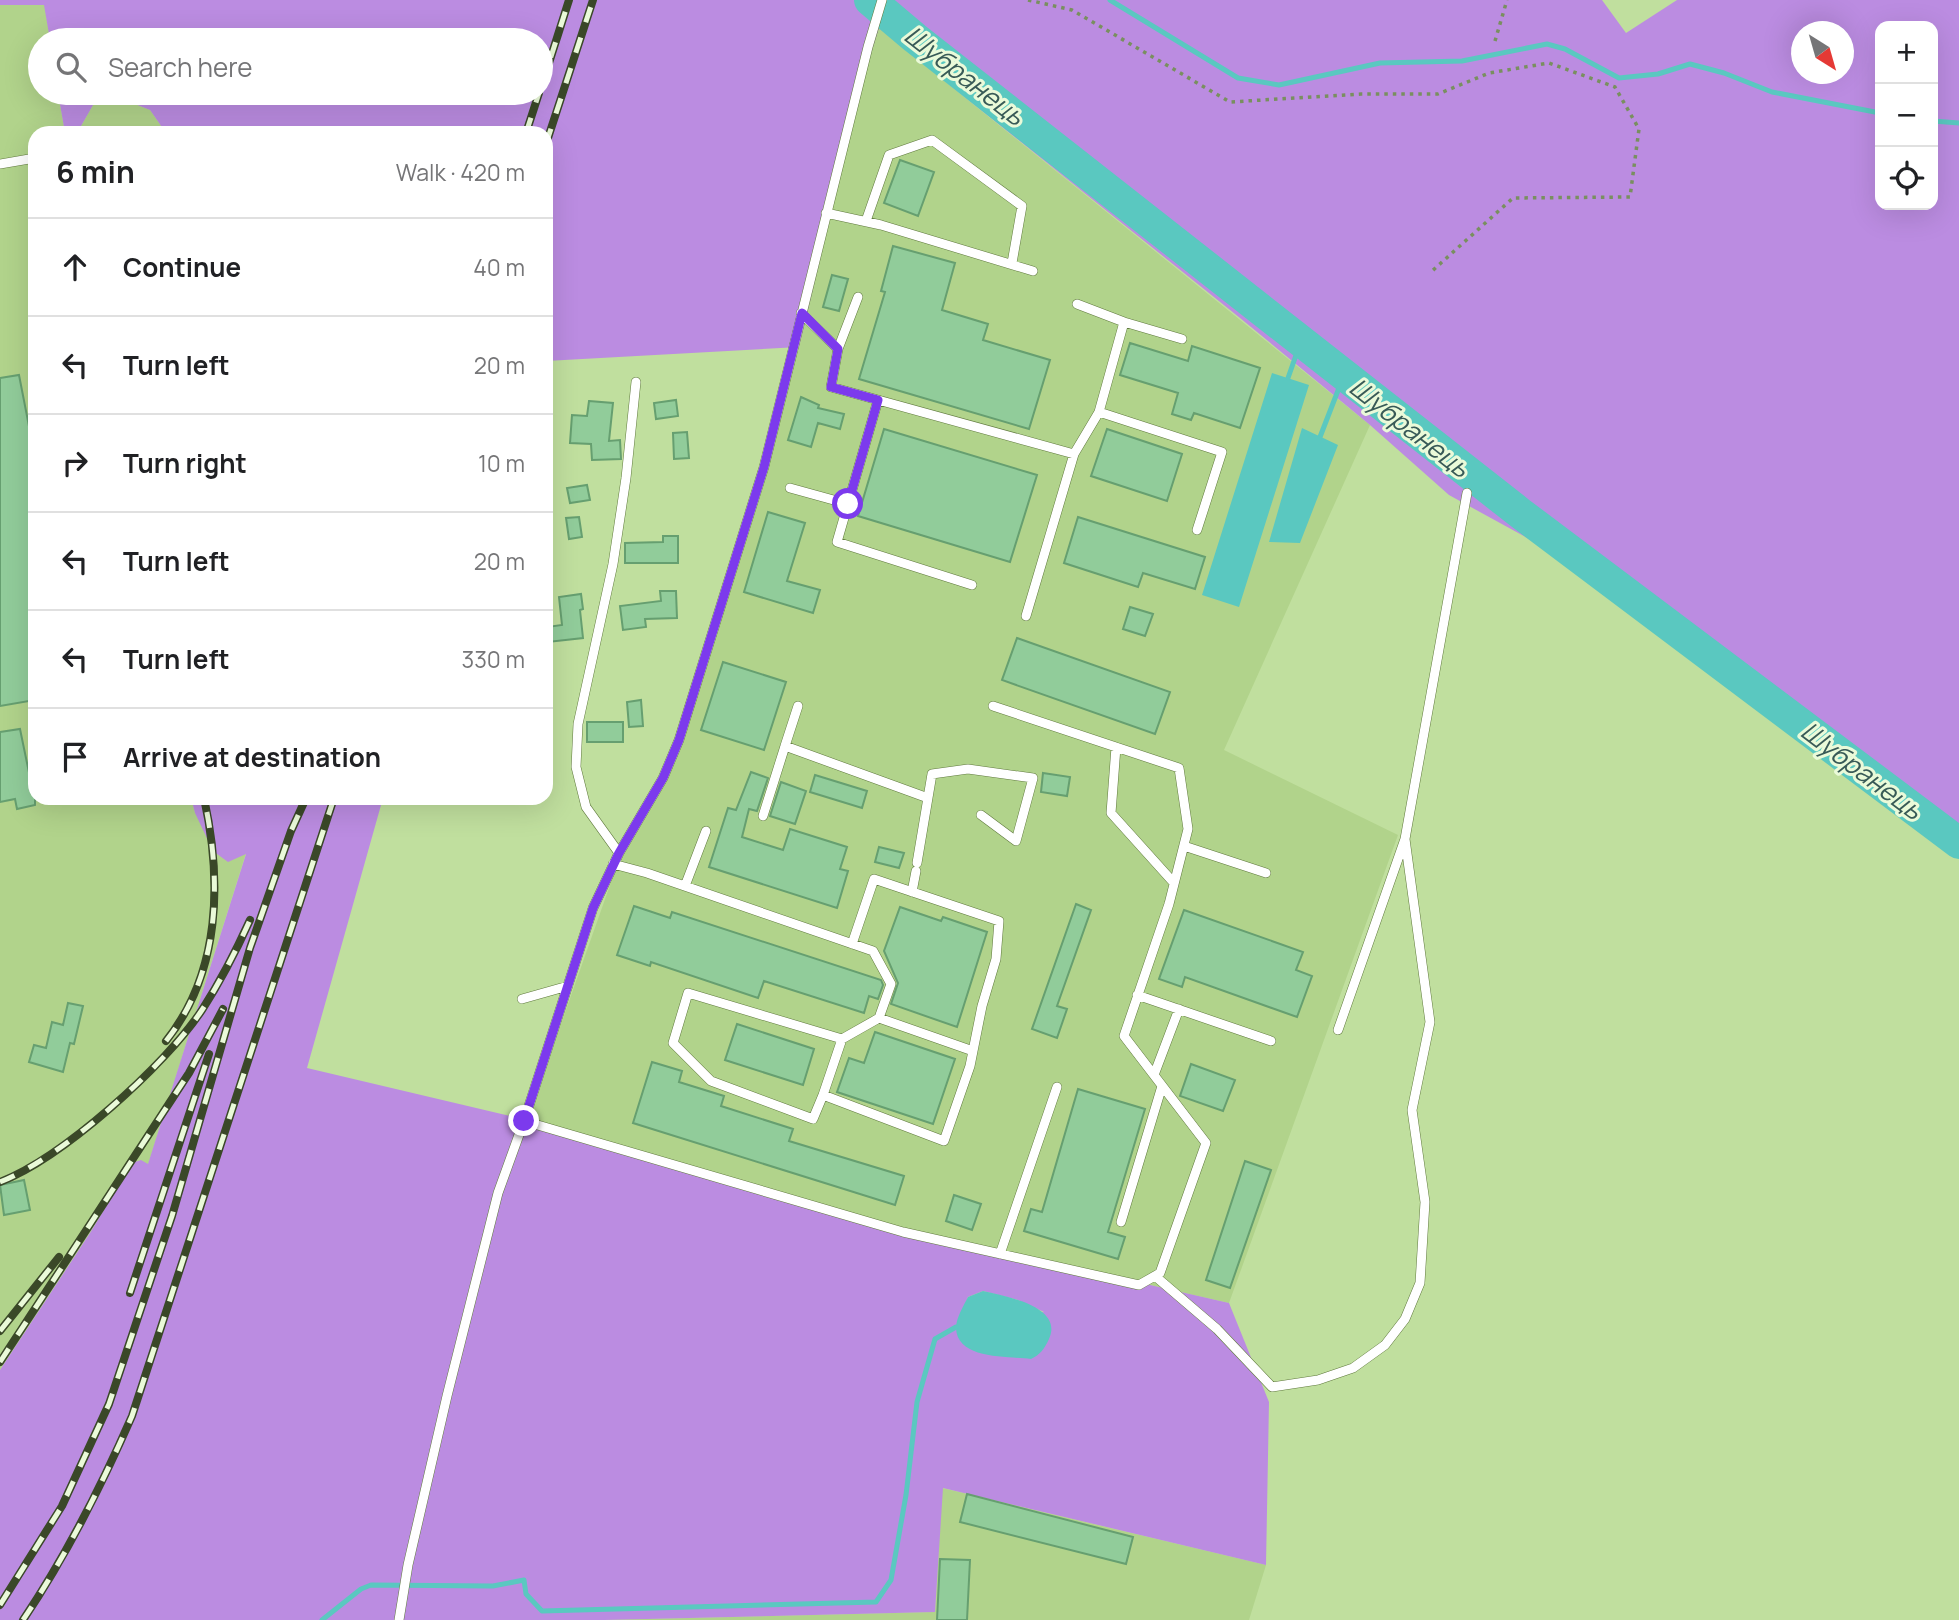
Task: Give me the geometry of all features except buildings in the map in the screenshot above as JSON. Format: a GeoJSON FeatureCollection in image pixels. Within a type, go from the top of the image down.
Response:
{"type":"FeatureCollection","features":[{"type":"Feature","properties":{"kind":"lane"},"geometry":{"type":"LineString","coordinates":[[399,1620],[408,1565],[447,1396],[498,1193],[593,908],[613,864],[663,778],[679,740],[764,467],[868,47],[883,0]]}},
{"type":"Feature","properties":{"kind":"lane"},"geometry":{"type":"LineString","coordinates":[[866,221],[889,155],[932,140],[1022,206],[1012,262]]}},
{"type":"Feature","properties":{"kind":"lane"},"geometry":{"type":"LineString","coordinates":[[0,164],[28,159]]}},
{"type":"Feature","properties":{"kind":"lane"},"geometry":{"type":"LineString","coordinates":[[827,213],[866,221],[1012,262],[1034,271]]}},
{"type":"Feature","properties":{"kind":"lane"},"geometry":{"type":"LineString","coordinates":[[858,297],[838,349],[831,387],[1074,454]]}},
{"type":"Feature","properties":{"kind":"lane"},"geometry":{"type":"LineString","coordinates":[[1077,304],[1124,322],[1182,339]]}},
{"type":"Feature","properties":{"kind":"lane"},"geometry":{"type":"LineString","coordinates":[[802,313],[838,349]]}},
{"type":"Feature","properties":{"kind":"lane"},"geometry":{"type":"LineString","coordinates":[[1026,617],[1074,454],[1098,412],[1124,322]]}},
{"type":"Feature","properties":{"kind":"lane"},"geometry":{"type":"LineString","coordinates":[[619,853],[586,807],[576,767],[578,724],[614,564],[636,382]]}},
{"type":"Feature","properties":{"kind":"lane"},"geometry":{"type":"LineString","coordinates":[[878,400],[837,542],[972,585]]}},
{"type":"Feature","properties":{"kind":"lane"},"geometry":{"type":"LineString","coordinates":[[1098,412],[1222,452],[1197,530]]}},
{"type":"Feature","properties":{"kind":"lane"},"geometry":{"type":"LineString","coordinates":[[790,488],[848,504]]}},
{"type":"Feature","properties":{"kind":"lane"},"geometry":{"type":"LineString","coordinates":[[1338,1030],[1405,839],[1467,493]]}},
{"type":"Feature","properties":{"kind":"lane"},"geometry":{"type":"LineString","coordinates":[[763,816],[798,706]]}},
{"type":"Feature","properties":{"kind":"lane"},"geometry":{"type":"LineString","coordinates":[[524,1121],[903,1232],[1139,1285],[1160,1273],[1206,1143],[1124,1035],[1174,883],[1188,829],[1179,768],[993,706]]}},
{"type":"Feature","properties":{"kind":"lane"},"geometry":{"type":"LineString","coordinates":[[785,746],[928,798]]}},
{"type":"Feature","properties":{"kind":"lane"},"geometry":{"type":"LineString","coordinates":[[1116,747],[1111,813],[1174,883]]}},
{"type":"Feature","properties":{"kind":"lane"},"geometry":{"type":"LineString","coordinates":[[912,892],[932,774],[968,769],[1032,778],[1016,841],[981,815]]}},
{"type":"Feature","properties":{"kind":"lane"},"geometry":{"type":"LineString","coordinates":[[685,886],[706,831]]}},
{"type":"Feature","properties":{"kind":"lane"},"geometry":{"type":"LineString","coordinates":[[1155,1276],[1217,1329],[1272,1387],[1318,1380],[1353,1368],[1385,1345],[1405,1319],[1420,1283],[1425,1202],[1412,1110],[1430,1021],[1405,839]]}},
{"type":"Feature","properties":{"kind":"lane"},"geometry":{"type":"LineString","coordinates":[[1184,846],[1266,873]]}},
{"type":"Feature","properties":{"kind":"lane"},"geometry":{"type":"LineString","coordinates":[[613,864],[873,951],[891,984],[880,1018],[842,1039],[813,1119],[711,1081],[673,1043],[688,993],[842,1039]]}},
{"type":"Feature","properties":{"kind":"lane"},"geometry":{"type":"LineString","coordinates":[[823,1095],[944,1141],[970,1066],[982,1006],[996,960],[999,921],[874,879],[852,944]]}},
{"type":"Feature","properties":{"kind":"lane"},"geometry":{"type":"LineString","coordinates":[[522,999],[568,986]]}},
{"type":"Feature","properties":{"kind":"lane"},"geometry":{"type":"LineString","coordinates":[[1137,995],[1271,1041]]}},
{"type":"Feature","properties":{"kind":"lane"},"geometry":{"type":"LineString","coordinates":[[1154,1075],[1179,1009]]}},
{"type":"Feature","properties":{"kind":"lane"},"geometry":{"type":"LineString","coordinates":[[880,1018],[973,1051]]}},
{"type":"Feature","properties":{"kind":"lane"},"geometry":{"type":"LineString","coordinates":[[1121,1222],[1162,1086]]}},
{"type":"Feature","properties":{"kind":"lane"},"geometry":{"type":"LineString","coordinates":[[1000,1254],[1057,1087]]}},
{"type":"Feature","properties":{"kind":"path"},"geometry":{"type":"LineString","coordinates":[[1028,0],[1072,10],[1230,102],[1361,94],[1438,94],[1489,73],[1549,63],[1615,87],[1639,129],[1630,197],[1513,198],[1431,272]]}},
{"type":"Feature","properties":{"kind":"path"},"geometry":{"type":"LineString","coordinates":[[1495,41],[1507,0]]}},
{"type":"Feature","properties":{"kind":"shaded area"},"geometry":{"type":"Polygon","coordinates":[[[0,0],[1602,0],[1626,33],[1677,0],[1959,0],[1959,847],[1638,599],[1449,495],[1370,425],[1240,318],[879,28],[865,73],[799,347],[553,361],[553,126],[161,126],[150,110],[137,105],[553,105],[553,28],[48,28],[44,5],[0,5],[0,0]]]}},
{"type":"Feature","properties":{"kind":"shaded area"},"geometry":{"type":"Polygon","coordinates":[[[0,5],[45,5],[48,28],[28,28],[28,105],[60,105],[64,126],[28,126],[28,805],[193,805],[195,813],[246,853],[148,1165],[132,1163],[90,1233],[0,1370],[0,5]]]}},
{"type":"Feature","properties":{"kind":"shaded area"},"geometry":{"type":"Polygon","coordinates":[[[879,28],[1370,425],[1224,750],[1398,835],[1229,1303],[905,1229],[527,1120],[615,871],[664,781],[746,532],[799,347],[865,73],[879,28]]]}},
{"type":"Feature","properties":{"kind":"shaded area"},"geometry":{"type":"Polygon","coordinates":[[[60,105],[93,105],[81,126],[64,126],[60,105]]]}},
{"type":"Feature","properties":{"kind":"shaded area"},"geometry":{"type":"Polygon","coordinates":[[[93,105],[137,105],[150,110],[161,126],[81,126],[93,105]]]}},
{"type":"Feature","properties":{"kind":"shaded area"},"geometry":{"type":"Polygon","coordinates":[[[193,805],[381,805],[307,1068],[527,1120],[905,1229],[1229,1303],[1269,1402],[1266,1565],[943,1488],[935,1612],[604,1620],[0,1620],[0,1370],[90,1233],[132,1163],[141,1160],[148,1164],[246,854],[228,862],[213,851],[193,805]],[[983,1291],[968,1297],[956,1327],[1044,1312],[1018,1300],[983,1291]]]}},
{"type":"Feature","properties":{"kind":"shaded area"},"geometry":{"type":"Polygon","coordinates":[[[942,1488],[1266,1565],[1249,1620],[604,1620],[935,1612],[942,1488]]]}},
{"type":"Feature","properties":{"kind":"water"},"geometry":{"type":"Polygon","coordinates":[[[1272,373],[1309,385],[1239,607],[1202,595],[1272,373]]]}},
{"type":"Feature","properties":{"kind":"water"},"geometry":{"type":"Polygon","coordinates":[[[1302,428],[1338,445],[1300,543],[1269,542],[1302,428]]]}},
{"type":"Feature","properties":{"kind":"water"},"geometry":{"type":"Polygon","coordinates":[[[983,1291],[1030,1304],[1048,1318],[1051,1328],[1049,1339],[1040,1353],[1031,1359],[997,1356],[965,1346],[959,1338],[957,1320],[968,1297],[983,1291]]]}},
{"type":"Feature","properties":{"kind":"waterway","name":"Шубранець"},"geometry":{"type":"LineString","coordinates":[[870,0],[1520,513],[1959,843]]}},
{"type":"Feature","properties":{"kind":"waterway"},"geometry":{"type":"LineString","coordinates":[[1110,0],[1238,78],[1279,85],[1380,63],[1462,61],[1547,44],[1565,49],[1619,78],[1658,74],[1690,64],[1724,73],[1772,92],[1875,112]]}},
{"type":"Feature","properties":{"kind":"waterway"},"geometry":{"type":"LineString","coordinates":[[1938,121],[1959,123]]}},
{"type":"Feature","properties":{"kind":"waterway"},"geometry":{"type":"LineString","coordinates":[[1288,378],[1301,341]]}},
{"type":"Feature","properties":{"kind":"waterway"},"geometry":{"type":"LineString","coordinates":[[1320,437],[1344,375]]}},
{"type":"Feature","properties":{"kind":"waterway"},"geometry":{"type":"LineString","coordinates":[[322,1620],[361,1589],[371,1585],[493,1586],[524,1580],[526,1594],[542,1611],[876,1602],[891,1580],[906,1495],[917,1402],[935,1339],[956,1327]]}},
{"type":"Feature","properties":{"kind":"railway"},"geometry":{"type":"LineString","coordinates":[[553,50],[569,0]]}},
{"type":"Feature","properties":{"kind":"railway"},"geometry":{"type":"LineString","coordinates":[[552,126],[593,0]]}},
{"type":"Feature","properties":{"kind":"railway"},"geometry":{"type":"LineString","coordinates":[[528,126],[535,105]]}},
{"type":"Feature","properties":{"kind":"railway"},"geometry":{"type":"LineString","coordinates":[[166,1041],[184,1014],[198,985],[207,955],[214,893],[210,829],[205,805]]}},
{"type":"Feature","properties":{"kind":"railway"},"geometry":{"type":"LineString","coordinates":[[0,1605],[62,1506],[109,1404],[172,1216],[250,948],[303,805]]}},
{"type":"Feature","properties":{"kind":"railway"},"geometry":{"type":"LineString","coordinates":[[23,1620],[82,1521],[132,1416],[332,805]]}},
{"type":"Feature","properties":{"kind":"railway"},"geometry":{"type":"LineString","coordinates":[[0,1182],[53,1153],[81,1132],[164,1057],[202,1010],[228,966],[250,920]]}},
{"type":"Feature","properties":{"kind":"railway"},"geometry":{"type":"LineString","coordinates":[[0,1362],[189,1073],[223,1009]]}},
{"type":"Feature","properties":{"kind":"railway"},"geometry":{"type":"LineString","coordinates":[[130,1293],[209,1054]]}},
{"type":"Feature","properties":{"kind":"railway"},"geometry":{"type":"LineString","coordinates":[[0,1331],[59,1257]]}},
{"type":"Feature","properties":{"kind":"route"},"geometry":{"type":"LineString","coordinates":[[524,1121],[593,908],[619,853],[663,778],[679,740],[764,467],[802,313],[838,349],[831,387],[878,400],[848,504]]}}]}
